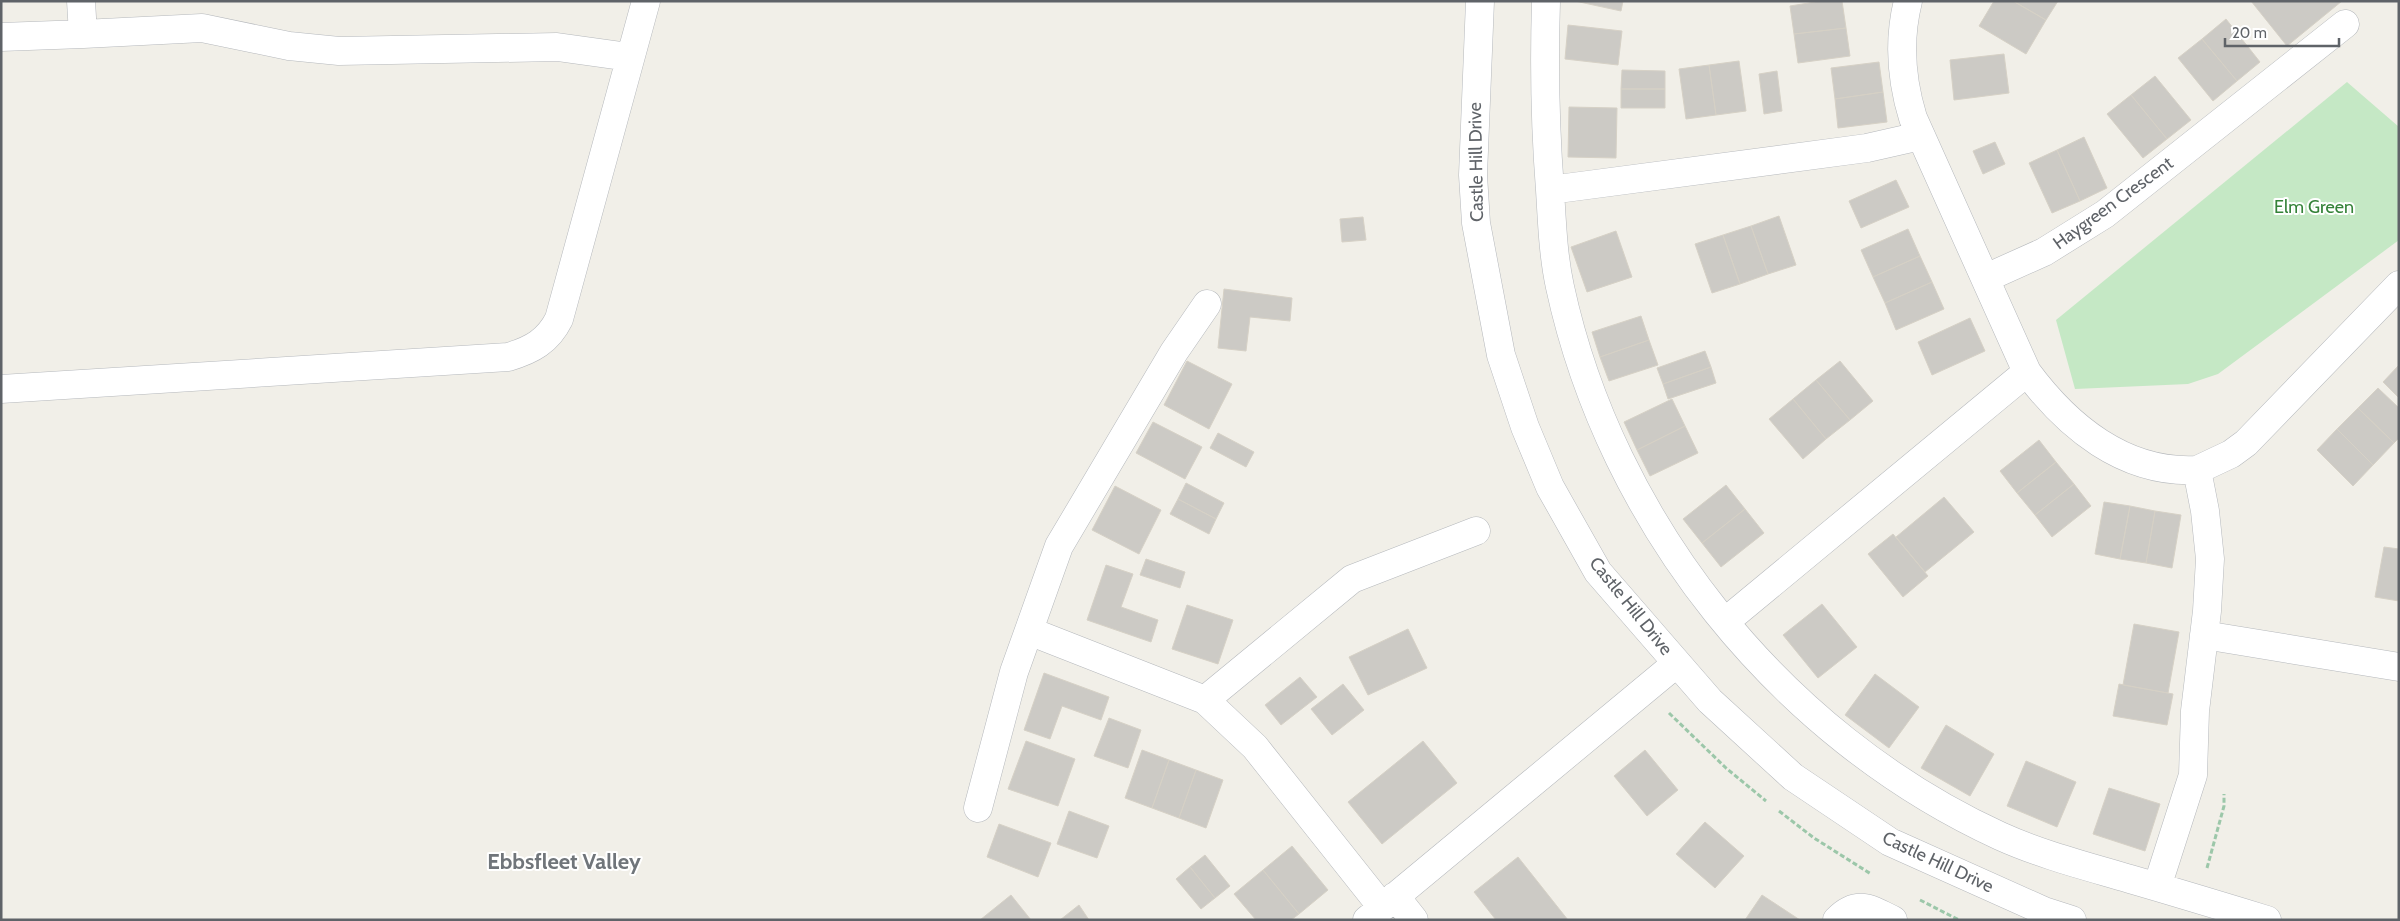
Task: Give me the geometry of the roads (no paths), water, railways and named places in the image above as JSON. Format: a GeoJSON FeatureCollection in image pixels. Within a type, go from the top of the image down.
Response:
{"type":"FeatureCollection","features":[{"type":"Feature","properties":{"kind":"street"},"geometry":{"type":"LineString","coordinates":[[81,1],[83,34]]}},
{"type":"Feature","properties":{"kind":"street"},"geometry":{"type":"LineString","coordinates":[[1,390],[508,357],[541,344],[552,333],[559,320],[583,236],[629,57],[646,1]]}},
{"type":"Feature","properties":{"kind":"street","name":"Castle Hill Drive"},"geometry":{"type":"LineString","coordinates":[[1480,1],[1474,118],[1473,175],[1475,213],[1501,355],[1525,427],[1550,487],[1598,572],[1710,701],[1793,777],[1890,842],[2044,911],[2072,920]]}},
{"type":"Feature","properties":{"kind":"street"},"geometry":{"type":"LineString","coordinates":[[1546,1],[1545,134],[1552,239],[1559,283],[1573,339],[1602,419],[1648,512],[1679,559],[1726,621],[1795,698],[1845,740],[1928,798],[2020,845],[2267,920]]}},
{"type":"Feature","properties":{"kind":"street"},"geometry":{"type":"LineString","coordinates":[[1908,1],[1902,45],[1903,79],[1907,100],[1920,136],[1986,278],[2008,335],[2027,372],[2043,394],[2070,422],[2098,443],[2120,453],[2161,466],[2197,470],[2231,454],[2246,443],[2399,285]]}},
{"type":"Feature","properties":{"kind":"street","name":"Haygreen Crescent"},"geometry":{"type":"LineString","coordinates":[[1986,278],[2044,252],[2105,214],[2345,24]]}},
{"type":"Feature","properties":{"kind":"street"},"geometry":{"type":"LineString","coordinates":[[1,37],[202,28],[295,47],[339,51],[557,47],[629,57]]}},
{"type":"Feature","properties":{"kind":"street"},"geometry":{"type":"LineString","coordinates":[[1550,190],[1866,148],[1920,136]]}},
{"type":"Feature","properties":{"kind":"street"},"geometry":{"type":"LineString","coordinates":[[978,808],[1014,672],[1059,546],[1174,352],[1207,304]]}},
{"type":"Feature","properties":{"kind":"street"},"geometry":{"type":"LineString","coordinates":[[1726,621],[2027,372]]}},
{"type":"Feature","properties":{"kind":"street"},"geometry":{"type":"LineString","coordinates":[[2158,887],[2193,775],[2194,711],[2204,635],[2210,559],[2205,511],[2197,470]]}},
{"type":"Feature","properties":{"kind":"street"},"geometry":{"type":"LineString","coordinates":[[1205,700],[1352,579],[1476,531]]}},
{"type":"Feature","properties":{"kind":"street"},"geometry":{"type":"LineString","coordinates":[[1029,631],[1205,700],[1255,746],[1382,908],[1414,920]]}},
{"type":"Feature","properties":{"kind":"street"},"geometry":{"type":"LineString","coordinates":[[2204,635],[2399,667]]}},
{"type":"Feature","properties":{"kind":"street"},"geometry":{"type":"LineString","coordinates":[[1382,908],[1677,663]]}},
{"type":"Feature","properties":{"kind":"street"},"geometry":{"type":"LineString","coordinates":[[1837,920],[1846,911],[1867,907],[1893,920]]}},
{"type":"Feature","properties":{"kind":"district","name":"Ebbsfleet Valley"},"geometry":{"type":"Point","coordinates":[564,861]}},
{"type":"Feature","properties":{"kind":"park label","name":"Elm Green"},"geometry":{"type":"Point","coordinates":[2314,207]}}]}
